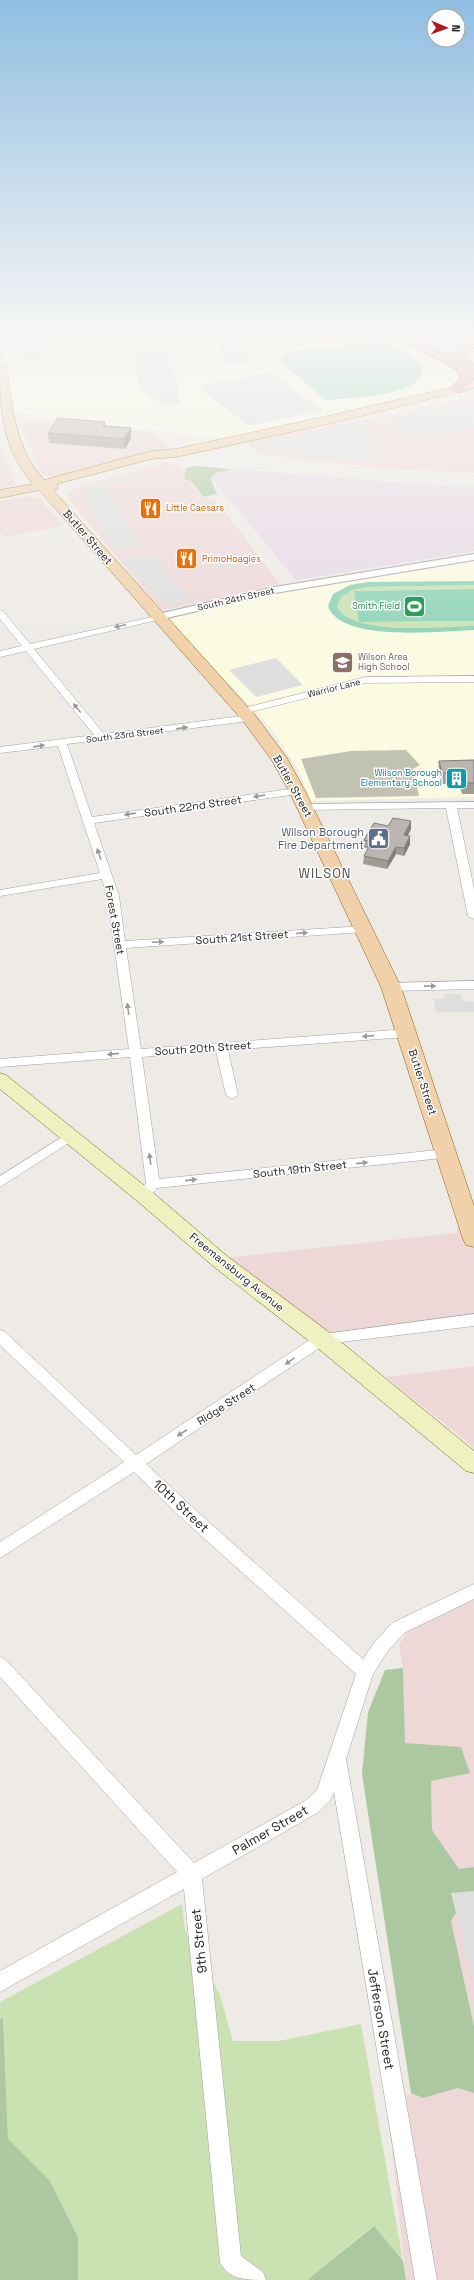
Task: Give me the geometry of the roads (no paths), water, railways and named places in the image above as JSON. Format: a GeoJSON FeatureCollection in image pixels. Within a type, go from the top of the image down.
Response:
{"type":"FeatureCollection","features":[{"type":"Feature","properties":{"kind":"main road","name":"Butler Street"},"geometry":{"type":"LineString","coordinates":[[14,441],[16,449],[24,463],[42,486],[246,714],[279,758],[301,799],[391,987],[472,1227]]}},
{"type":"Feature","properties":{"kind":"main road"},"geometry":{"type":"LineString","coordinates":[[0,494],[42,486],[55,480],[151,455],[176,452],[226,441]]}},
{"type":"Feature","properties":{"kind":"main road","name":"Freemansburg Avenue"},"geometry":{"type":"LineString","coordinates":[[0,1079],[70,1136],[148,1189],[220,1261],[322,1339],[474,1464]]}},
{"type":"Feature","properties":{"kind":"street","name":"South 24th Street"},"geometry":{"type":"LineString","coordinates":[[0,654],[275,590],[474,557]]}},
{"type":"Feature","properties":{"kind":"street"},"geometry":{"type":"LineString","coordinates":[[0,613],[27,648],[102,738]]}},
{"type":"Feature","properties":{"kind":"street","name":"Warrior Lane"},"geometry":{"type":"LineString","coordinates":[[246,714],[365,680],[474,679]]}},
{"type":"Feature","properties":{"kind":"street","name":"South 23rd Street"},"geometry":{"type":"LineString","coordinates":[[0,750],[102,738],[246,714]]}},
{"type":"Feature","properties":{"kind":"street","name":"Forest Street"},"geometry":{"type":"LineString","coordinates":[[62,743],[113,896],[142,1103],[148,1189]]}},
{"type":"Feature","properties":{"kind":"street"},"geometry":{"type":"LineString","coordinates":[[301,799],[474,805]]}},
{"type":"Feature","properties":{"kind":"street","name":"South 22nd Street"},"geometry":{"type":"LineString","coordinates":[[88,821],[301,799]]}},
{"type":"Feature","properties":{"kind":"street"},"geometry":{"type":"LineString","coordinates":[[451,805],[474,916]]}},
{"type":"Feature","properties":{"kind":"street"},"geometry":{"type":"LineString","coordinates":[[1,892],[106,875]]}},
{"type":"Feature","properties":{"kind":"street","name":"South 21st Street"},"geometry":{"type":"LineString","coordinates":[[119,945],[364,928]]}},
{"type":"Feature","properties":{"kind":"street"},"geometry":{"type":"LineString","coordinates":[[391,987],[474,985]]}},
{"type":"Feature","properties":{"kind":"street","name":"South 20th Street"},"geometry":{"type":"LineString","coordinates":[[0,1063],[61,1060],[134,1052],[407,1033]]}},
{"type":"Feature","properties":{"kind":"street"},"geometry":{"type":"LineString","coordinates":[[221,1047],[232,1095]]}},
{"type":"Feature","properties":{"kind":"street"},"geometry":{"type":"LineString","coordinates":[[0,1182],[70,1136]]}},
{"type":"Feature","properties":{"kind":"street","name":"South 19th Street"},"geometry":{"type":"LineString","coordinates":[[148,1189],[447,1154]]}},
{"type":"Feature","properties":{"kind":"street","name":"Ridge Street"},"geometry":{"type":"LineString","coordinates":[[0,1550],[136,1463],[322,1339],[474,1320]]}},
{"type":"Feature","properties":{"kind":"street","name":"10th Street"},"geometry":{"type":"LineString","coordinates":[[0,1336],[195,1520],[365,1672]]}},
{"type":"Feature","properties":{"kind":"street","name":"Palmer Street"},"geometry":{"type":"LineString","coordinates":[[0,1982],[311,1807],[323,1796],[337,1759],[365,1672],[381,1647],[398,1628],[474,1591]]}},
{"type":"Feature","properties":{"kind":"street"},"geometry":{"type":"LineString","coordinates":[[0,1665],[192,1874]]}},
{"type":"Feature","properties":{"kind":"street","name":"Jefferson Street"},"geometry":{"type":"LineString","coordinates":[[337,1759],[426,2280]]}},
{"type":"Feature","properties":{"kind":"street","name":"9th Street"},"geometry":{"type":"LineString","coordinates":[[192,1874],[232,2262],[255,2280]]}},
{"type":"Feature","properties":{"kind":"place","name":"Little Caesars"},"geometry":{"type":"Point","coordinates":[150,508]}},
{"type":"Feature","properties":{"kind":"place","name":"PrimoHoagies"},"geometry":{"type":"Point","coordinates":[187,559]}},
{"type":"Feature","properties":{"kind":"place","name":"Smith Field"},"geometry":{"type":"Point","coordinates":[415,606]}},
{"type":"Feature","properties":{"kind":"place","name":"Wilson Area High School"},"geometry":{"type":"Point","coordinates":[342,662]}},
{"type":"Feature","properties":{"kind":"place","name":"Wilson Borough Elementary School"},"geometry":{"type":"Point","coordinates":[457,778]}},
{"type":"Feature","properties":{"kind":"place","name":"Wilson Borough Fire Department"},"geometry":{"type":"Point","coordinates":[379,838]}},
{"type":"Feature","properties":{"kind":"district","name":"WILSON"},"geometry":{"type":"Point","coordinates":[325,873]}}]}
